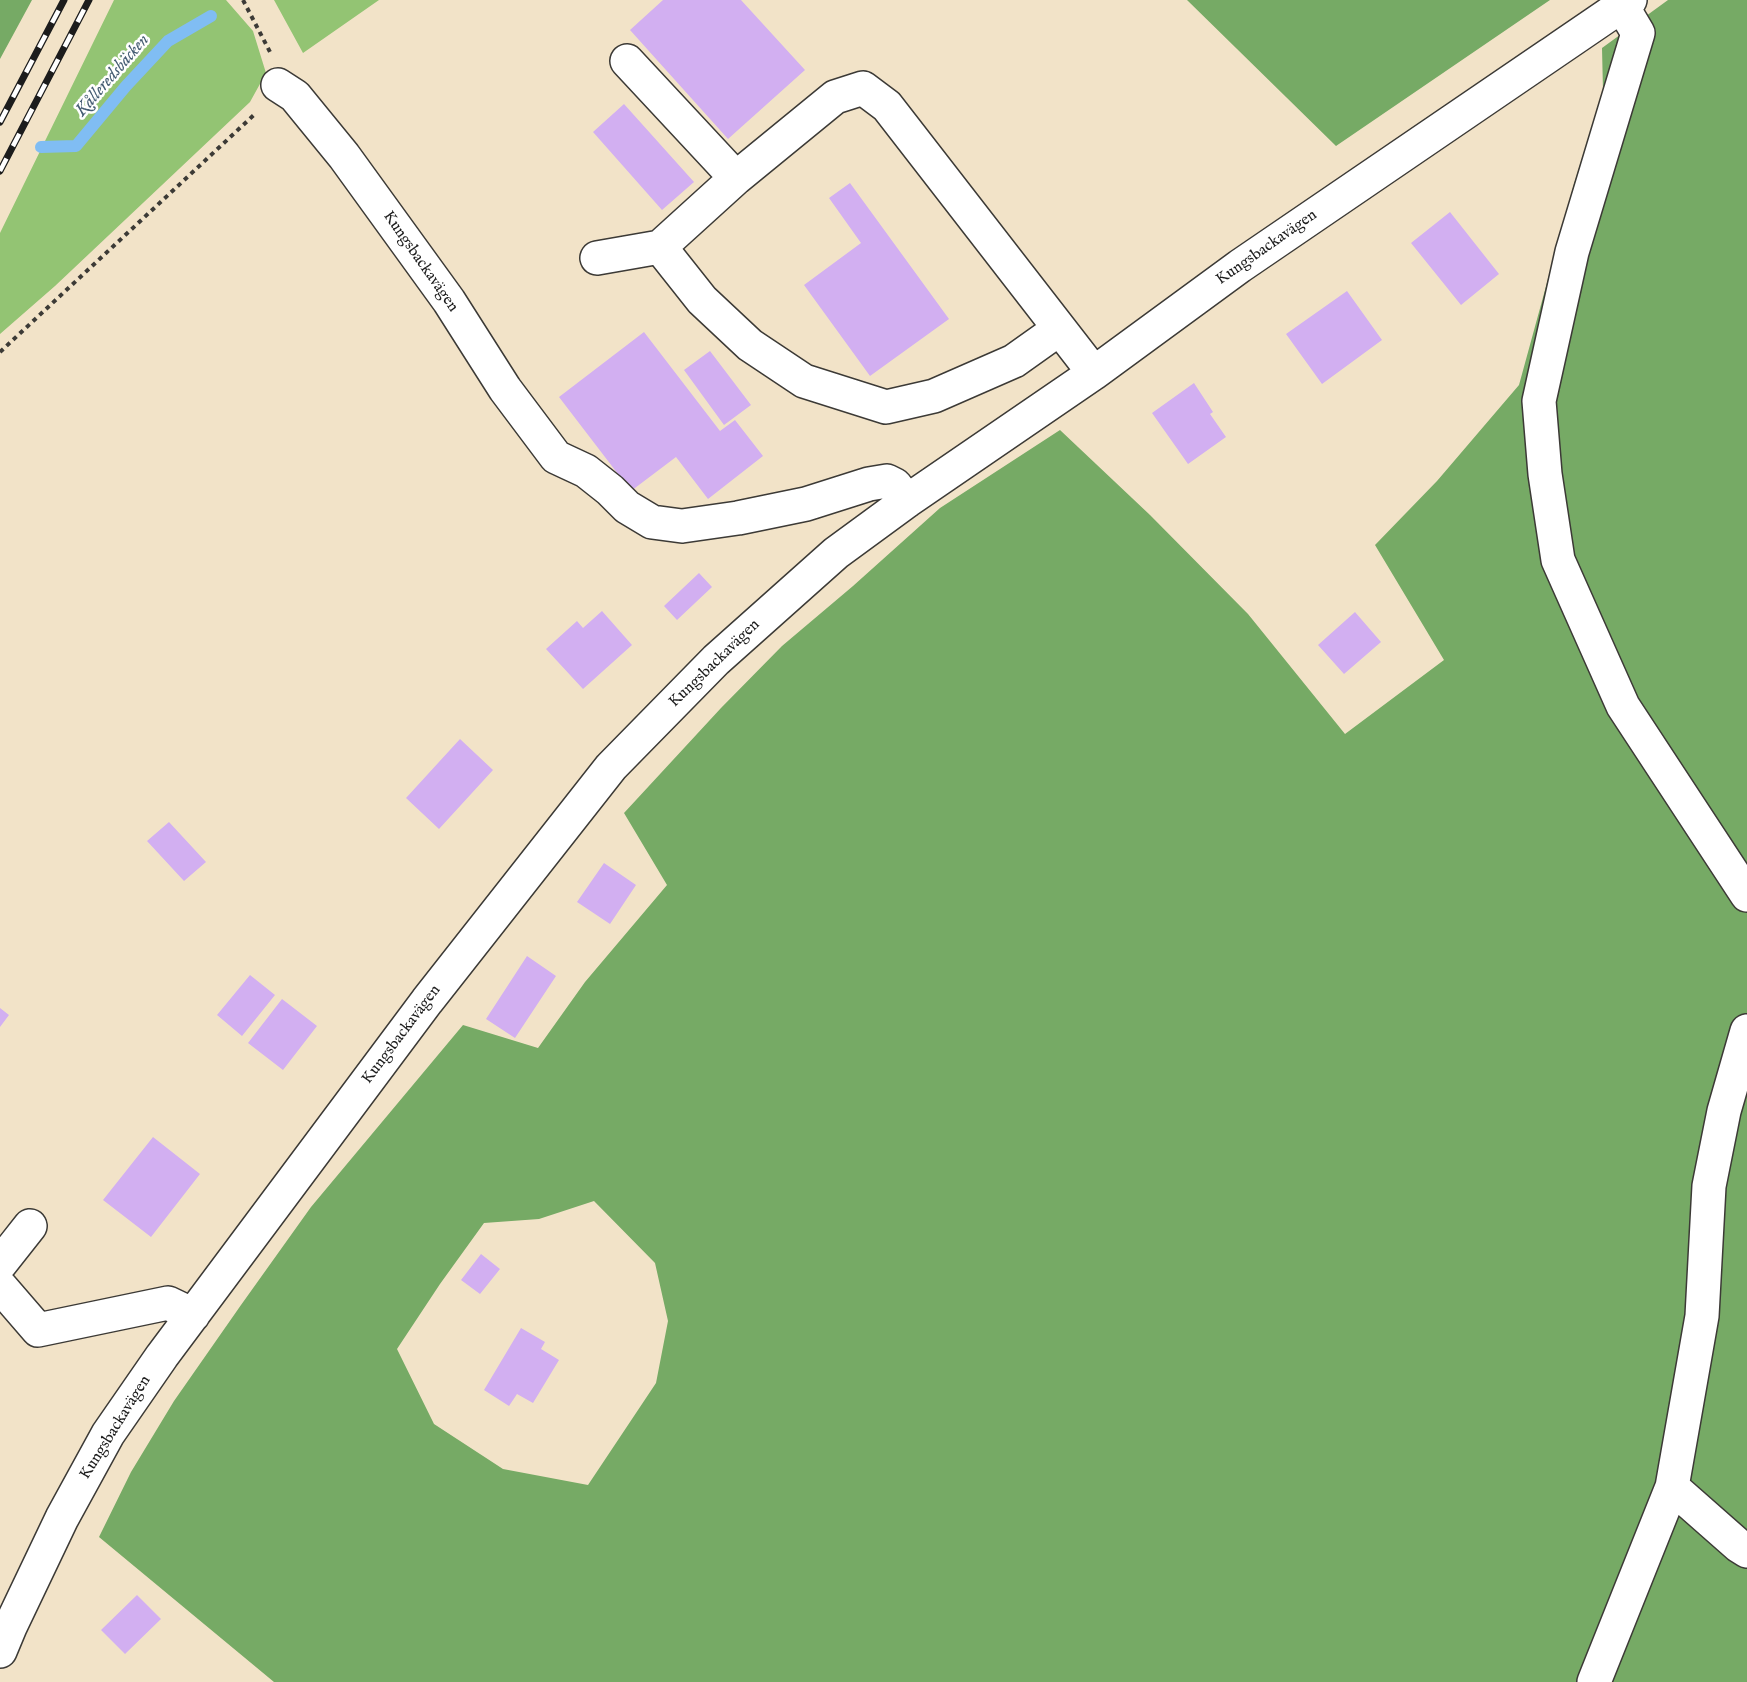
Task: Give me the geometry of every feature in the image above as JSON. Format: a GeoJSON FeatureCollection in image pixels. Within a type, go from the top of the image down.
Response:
{"type":"FeatureCollection","features":[{"type":"Feature","properties":{"kind":"street","name":"Kungsbackavägen"},"geometry":{"type":"LineString","coordinates":[[0,1651],[62,1518],[108,1434],[193,1315],[420,1011],[611,767],[716,660],[836,553],[907,501],[1094,373],[1240,266],[1626,3]]}},
{"type":"Feature","properties":{"kind":"street"},"geometry":{"type":"LineString","coordinates":[[1626,3],[1638,33],[1572,252],[1539,401],[1545,474],[1558,560],[1623,706],[1747,895]]}},
{"type":"Feature","properties":{"kind":"street"},"geometry":{"type":"LineString","coordinates":[[627,61],[736,178]]}},
{"type":"Feature","properties":{"kind":"street","name":"Kungsbackavägen"},"geometry":{"type":"LineString","coordinates":[[278,85],[295,96],[344,156],[448,301],[505,389],[556,457],[586,471],[610,489],[627,507],[652,522],[682,526],[738,518],[806,504],[869,483],[887,481],[896,485],[907,501]]}},
{"type":"Feature","properties":{"kind":"street"},"geometry":{"type":"LineString","coordinates":[[597,258],[660,247],[736,178],[835,97],[863,88],[887,106],[1094,373]]}},
{"type":"Feature","properties":{"kind":"street"},"geometry":{"type":"LineString","coordinates":[[660,247],[702,300],[750,345],[804,381],[886,407],[934,396],[1014,361],[1059,329]]}},
{"type":"Feature","properties":{"kind":"street"},"geometry":{"type":"LineString","coordinates":[[1594,1682],[1672,1487],[1702,1316],[1709,1186],[1724,1111],[1747,1031]]}},
{"type":"Feature","properties":{"kind":"street"},"geometry":{"type":"LineString","coordinates":[[0,1264],[30,1226]]}},
{"type":"Feature","properties":{"kind":"street"},"geometry":{"type":"LineString","coordinates":[[0,1286],[38,1330],[168,1303],[193,1315]]}},
{"type":"Feature","properties":{"kind":"street"},"geometry":{"type":"LineString","coordinates":[[1672,1487],[1747,1551]]}},
{"type":"Feature","properties":{"kind":"path"},"geometry":{"type":"LineString","coordinates":[[0,352],[249,121],[269,99],[278,85],[278,74],[267,42],[243,0]]}},
{"type":"Feature","properties":{"kind":"green space"},"geometry":{"type":"Polygon","coordinates":[[[0,0],[32,0],[0,59],[0,0]]]}},
{"type":"Feature","properties":{"kind":"green space"},"geometry":{"type":"Polygon","coordinates":[[[114,0],[226,0],[253,31],[266,73],[250,102],[55,286],[0,334],[0,233],[114,0]]]}},
{"type":"Feature","properties":{"kind":"green space"},"geometry":{"type":"Polygon","coordinates":[[[274,0],[379,0],[303,53],[274,0]]]}},
{"type":"Feature","properties":{"kind":"green space"},"geometry":{"type":"Polygon","coordinates":[[[1187,0],[1550,0],[1336,146],[1187,0]]]}},
{"type":"Feature","properties":{"kind":"green space"},"geometry":{"type":"Polygon","coordinates":[[[1668,0],[1747,0],[1747,1682],[274,1682],[99,1537],[131,1472],[174,1401],[241,1305],[311,1207],[463,1025],[538,1048],[585,982],[667,885],[624,813],[782,646],[940,508],[1060,430],[1150,515],[1248,614],[1345,734],[1444,660],[1375,545],[1437,481],[1519,385],[1574,184],[1603,91],[1602,48],[1668,0]],[[594,1201],[539,1219],[484,1223],[397,1349],[434,1424],[503,1469],[588,1485],[656,1383],[668,1321],[655,1263],[594,1201]]]}},
{"type":"Feature","properties":{"kind":"building"},"geometry":{"type":"Polygon","coordinates":[[[663,0],[741,0],[805,70],[728,139],[630,30],[663,0]]]}},
{"type":"Feature","properties":{"kind":"building"},"geometry":{"type":"Polygon","coordinates":[[[624,104],[694,182],[662,210],[593,132],[624,104]]]}},
{"type":"Feature","properties":{"kind":"building"},"geometry":{"type":"Polygon","coordinates":[[[850,183],[949,319],[870,376],[804,285],[861,243],[829,198],[850,183]]]}},
{"type":"Feature","properties":{"kind":"building"},"geometry":{"type":"Polygon","coordinates":[[[1450,212],[1499,274],[1461,305],[1411,243],[1450,212]]]}},
{"type":"Feature","properties":{"kind":"building"},"geometry":{"type":"Polygon","coordinates":[[[1347,291],[1382,340],[1322,384],[1286,334],[1347,291]]]}},
{"type":"Feature","properties":{"kind":"building"},"geometry":{"type":"Polygon","coordinates":[[[644,332],[720,431],[735,420],[763,456],[708,499],[676,457],[631,491],[559,397],[644,332]]]}},
{"type":"Feature","properties":{"kind":"building"},"geometry":{"type":"Polygon","coordinates":[[[710,351],[751,405],[724,425],[684,370],[710,351]]]}},
{"type":"Feature","properties":{"kind":"building"},"geometry":{"type":"Polygon","coordinates":[[[1194,383],[1213,412],[1210,414],[1226,437],[1188,464],[1152,413],[1194,383]]]}},
{"type":"Feature","properties":{"kind":"building"},"geometry":{"type":"Polygon","coordinates":[[[699,573],[712,587],[677,620],[664,606],[699,573]]]}},
{"type":"Feature","properties":{"kind":"building"},"geometry":{"type":"Polygon","coordinates":[[[602,611],[632,645],[583,689],[546,649],[577,621],[583,628],[602,611]]]}},
{"type":"Feature","properties":{"kind":"building"},"geometry":{"type":"Polygon","coordinates":[[[1355,612],[1381,642],[1344,674],[1318,645],[1355,612]]]}},
{"type":"Feature","properties":{"kind":"building"},"geometry":{"type":"Polygon","coordinates":[[[460,739],[493,770],[439,829],[406,798],[460,739]]]}},
{"type":"Feature","properties":{"kind":"building"},"geometry":{"type":"Polygon","coordinates":[[[169,822],[206,862],[184,881],[147,841],[169,822]]]}},
{"type":"Feature","properties":{"kind":"building"},"geometry":{"type":"Polygon","coordinates":[[[604,863],[636,885],[610,924],[577,902],[604,863]]]}},
{"type":"Feature","properties":{"kind":"building"},"geometry":{"type":"Polygon","coordinates":[[[527,956],[556,976],[515,1038],[486,1019],[527,956]]]}},
{"type":"Feature","properties":{"kind":"building"},"geometry":{"type":"Polygon","coordinates":[[[250,975],[275,995],[242,1036],[217,1015],[250,975]]]}},
{"type":"Feature","properties":{"kind":"building"},"geometry":{"type":"Polygon","coordinates":[[[282,999],[317,1026],[283,1070],[248,1043],[282,999]]]}},
{"type":"Feature","properties":{"kind":"building"},"geometry":{"type":"Polygon","coordinates":[[[0,1008],[9,1015],[0,1027],[0,1008]]]}},
{"type":"Feature","properties":{"kind":"building"},"geometry":{"type":"Polygon","coordinates":[[[153,1137],[200,1174],[151,1237],[103,1200],[153,1137]]]}},
{"type":"Feature","properties":{"kind":"building"},"geometry":{"type":"Polygon","coordinates":[[[481,1254],[500,1269],[480,1294],[461,1280],[481,1254]]]}},
{"type":"Feature","properties":{"kind":"building"},"geometry":{"type":"Polygon","coordinates":[[[521,1328],[545,1342],[541,1349],[559,1360],[533,1403],[517,1394],[509,1406],[484,1390],[521,1328]]]}},
{"type":"Feature","properties":{"kind":"building"},"geometry":{"type":"Polygon","coordinates":[[[137,1595],[161,1619],[125,1654],[101,1630],[137,1595]]]}},
{"type":"Feature","properties":{"kind":"waterway","name":"Kålleredsbäcken"},"geometry":{"type":"LineString","coordinates":[[41,147],[76,146],[126,86],[168,41],[211,16]]}},
{"type":"Feature","properties":{"kind":"railway"},"geometry":{"type":"LineString","coordinates":[[0,122],[64,0]]}},
{"type":"Feature","properties":{"kind":"railway"},"geometry":{"type":"LineString","coordinates":[[0,171],[89,0]]}}]}
